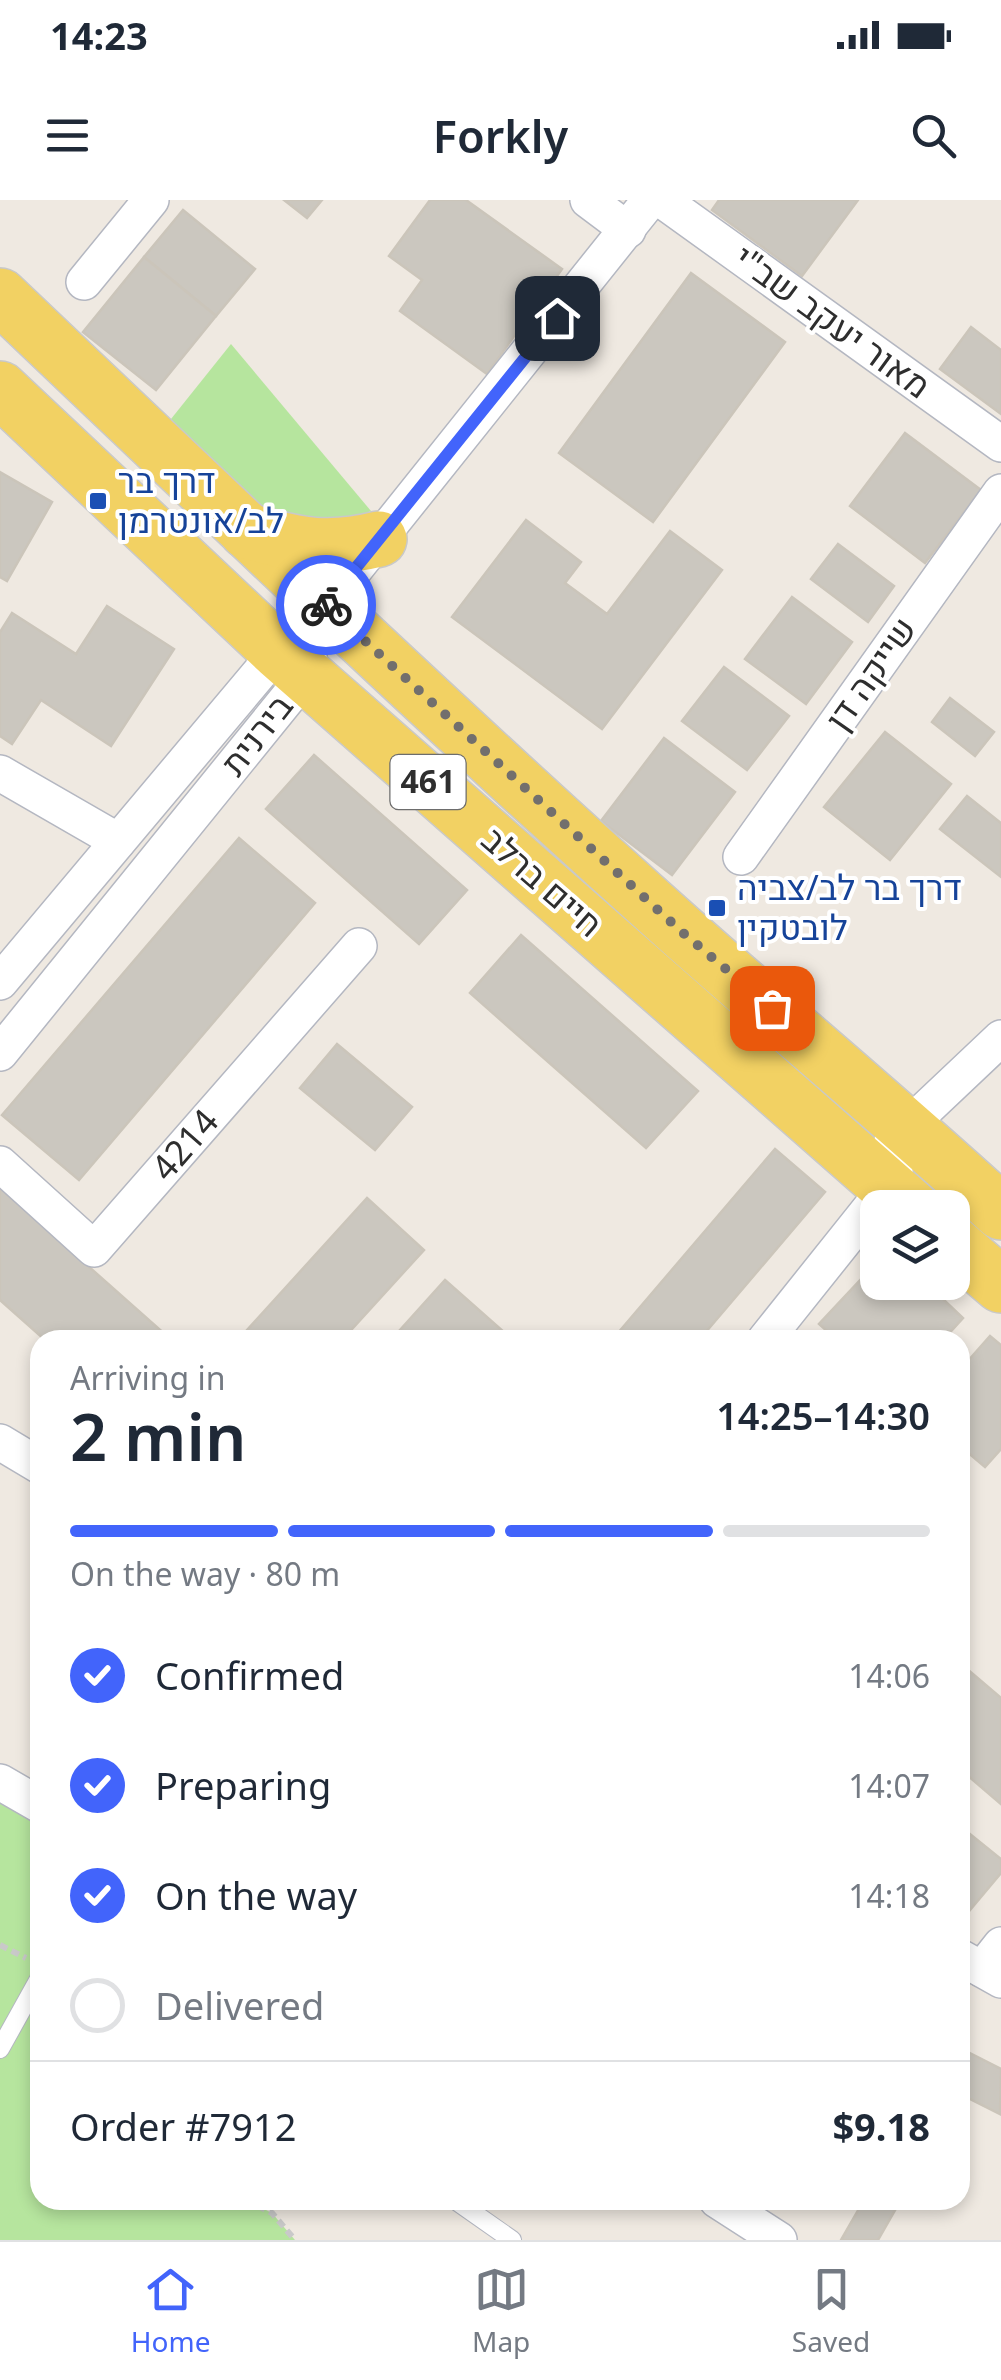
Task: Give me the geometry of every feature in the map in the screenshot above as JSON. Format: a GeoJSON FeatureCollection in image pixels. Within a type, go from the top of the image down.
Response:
{"type":"FeatureCollection","features":[{"type":"Feature","properties":{"kind":"main road","name":"חיים ברלב"},"geometry":{"type":"LineString","coordinates":[[0,296],[324,604],[682,932],[1001,1212]]}},
{"type":"Feature","properties":{"kind":"main road","name":"חיים ברלב"},"geometry":{"type":"LineString","coordinates":[[0,388],[291,662],[889,1186]]}},
{"type":"Feature","properties":{"kind":"main road"},"geometry":{"type":"LineString","coordinates":[[247,531],[320,548],[344,548],[379,539]]}},
{"type":"Feature","properties":{"kind":"main road"},"geometry":{"type":"LineString","coordinates":[[970,1259],[1001,1286]]}},
{"type":"Feature","properties":{"kind":"street"},"geometry":{"type":"LineString","coordinates":[[84,282],[151,200]]}},
{"type":"Feature","properties":{"kind":"street"},"geometry":{"type":"LineString","coordinates":[[588,200],[628,230]]}},
{"type":"Feature","properties":{"kind":"street","name":"בירנית"},"geometry":{"type":"LineString","coordinates":[[0,982],[118,841],[291,662],[324,604],[650,200]]}},
{"type":"Feature","properties":{"kind":"street","name":"מאור יעקב שב\"י"},"geometry":{"type":"LineString","coordinates":[[662,200],[1001,444]]}},
{"type":"Feature","properties":{"kind":"street","name":"שייקה דן"},"geometry":{"type":"LineString","coordinates":[[741,857],[1001,492]]}},
{"type":"Feature","properties":{"kind":"street","name":"בירנית"},"geometry":{"type":"LineString","coordinates":[[0,1053],[291,694],[291,662]]}},
{"type":"Feature","properties":{"kind":"street"},"geometry":{"type":"LineString","coordinates":[[0,773],[118,841]]}},
{"type":"Feature","properties":{"kind":"street","name":"4214"},"geometry":{"type":"LineString","coordinates":[[0,1164],[94,1249],[359,946]]}},
{"type":"Feature","properties":{"kind":"street"},"geometry":{"type":"LineString","coordinates":[[774,1330],[889,1186],[908,1127],[1001,1038]]}},
{"type":"Feature","properties":{"kind":"street"},"geometry":{"type":"LineString","coordinates":[[0,1442],[30,1460]]}},
{"type":"Feature","properties":{"kind":"street"},"geometry":{"type":"LineString","coordinates":[[0,1782],[30,1798]]}},
{"type":"Feature","properties":{"kind":"street"},"geometry":{"type":"LineString","coordinates":[[732,2210],[779,2240]]}},
{"type":"Feature","properties":{"kind":"lane"},"geometry":{"type":"LineString","coordinates":[[0,2050],[30,1995]]}},
{"type":"Feature","properties":{"kind":"lane"},"geometry":{"type":"LineString","coordinates":[[469,2210],[512,2240]]}},
{"type":"Feature","properties":{"kind":"path"},"geometry":{"type":"LineString","coordinates":[[0,1944],[30,1960]]}},
{"type":"Feature","properties":{"kind":"path"},"geometry":{"type":"LineString","coordinates":[[266,2210],[296,2240]]}},
{"type":"Feature","properties":{"kind":"green space"},"geometry":{"type":"Polygon","coordinates":[[[231,344],[371,511],[334,528],[255,504],[171,419],[231,344]]]}},
{"type":"Feature","properties":{"kind":"green space"},"geometry":{"type":"Polygon","coordinates":[[[0,1796],[30,1813],[30,2210],[266,2210],[295,2240],[0,2240],[0,1796]]]}},
{"type":"Feature","properties":{"kind":"building"},"geometry":{"type":"Polygon","coordinates":[[[284,200],[322,200],[307,218],[284,200]]]}},
{"type":"Feature","properties":{"kind":"building"},"geometry":{"type":"Polygon","coordinates":[[[430,200],[466,200],[562,269],[487,374],[400,311],[422,280],[389,256],[430,200]]]}},
{"type":"Feature","properties":{"kind":"building"},"geometry":{"type":"Polygon","coordinates":[[[719,200],[858,200],[802,276],[712,210],[719,200]]]}},
{"type":"Feature","properties":{"kind":"building"},"geometry":{"type":"Polygon","coordinates":[[[183,210],[255,269],[216,316],[144,257],[183,210]]]}},
{"type":"Feature","properties":{"kind":"building"},"geometry":{"type":"Polygon","coordinates":[[[144,257],[216,316],[156,390],[83,332],[144,257]]]}},
{"type":"Feature","properties":{"kind":"building"},"geometry":{"type":"Polygon","coordinates":[[[691,273],[785,342],[653,522],[559,453],[691,273]]]}},
{"type":"Feature","properties":{"kind":"building"},"geometry":{"type":"Polygon","coordinates":[[[971,327],[1001,350],[1001,414],[940,369],[971,327]]]}},
{"type":"Feature","properties":{"kind":"building"},"geometry":{"type":"Polygon","coordinates":[[[905,433],[981,490],[925,563],[850,506],[905,433]]]}},
{"type":"Feature","properties":{"kind":"building"},"geometry":{"type":"Polygon","coordinates":[[[0,472],[52,502],[7,581],[0,577],[0,472]]]}},
{"type":"Feature","properties":{"kind":"building"},"geometry":{"type":"Polygon","coordinates":[[[526,520],[581,562],[565,583],[607,614],[670,531],[722,570],[602,729],[452,617],[526,520]]]}},
{"type":"Feature","properties":{"kind":"building"},"geometry":{"type":"Polygon","coordinates":[[[838,544],[894,586],[868,622],[811,579],[838,544]]]}},
{"type":"Feature","properties":{"kind":"building"},"geometry":{"type":"Polygon","coordinates":[[[792,597],[852,642],[806,704],[745,659],[792,597]]]}},
{"type":"Feature","properties":{"kind":"building"},"geometry":{"type":"Polygon","coordinates":[[[107,606],[174,649],[111,746],[41,700],[12,744],[0,736],[0,632],[12,613],[76,654],[107,606]]]}},
{"type":"Feature","properties":{"kind":"building"},"geometry":{"type":"Polygon","coordinates":[[[724,667],[789,716],[747,770],[682,721],[724,667]]]}},
{"type":"Feature","properties":{"kind":"building"},"geometry":{"type":"Polygon","coordinates":[[[950,698],[994,732],[975,756],[932,722],[950,698]]]}},
{"type":"Feature","properties":{"kind":"building"},"geometry":{"type":"Polygon","coordinates":[[[885,732],[951,784],[890,860],[824,807],[885,732]]]}},
{"type":"Feature","properties":{"kind":"building"},"geometry":{"type":"Polygon","coordinates":[[[664,738],[735,792],[672,875],[601,821],[664,738]]]}},
{"type":"Feature","properties":{"kind":"building"},"geometry":{"type":"Polygon","coordinates":[[[314,755],[467,890],[419,944],[266,809],[314,755]]]}},
{"type":"Feature","properties":{"kind":"building"},"geometry":{"type":"Polygon","coordinates":[[[967,796],[1001,823],[1001,877],[940,829],[967,796]]]}},
{"type":"Feature","properties":{"kind":"building"},"geometry":{"type":"Polygon","coordinates":[[[239,838],[315,903],[79,1180],[2,1115],[239,838]]]}},
{"type":"Feature","properties":{"kind":"building"},"geometry":{"type":"Polygon","coordinates":[[[521,935],[698,1091],[646,1148],[470,993],[521,935]]]}},
{"type":"Feature","properties":{"kind":"building"},"geometry":{"type":"Polygon","coordinates":[[[337,1044],[412,1107],[375,1150],[300,1088],[337,1044]]]}},
{"type":"Feature","properties":{"kind":"building"},"geometry":{"type":"Polygon","coordinates":[[[775,1149],[825,1192],[708,1330],[621,1330],[775,1149]]]}},
{"type":"Feature","properties":{"kind":"building"},"geometry":{"type":"Polygon","coordinates":[[[0,1188],[160,1330],[34,1330],[0,1300],[0,1188]]]}},
{"type":"Feature","properties":{"kind":"building"},"geometry":{"type":"Polygon","coordinates":[[[367,1198],[424,1250],[351,1330],[247,1330],[367,1198]]]}},
{"type":"Feature","properties":{"kind":"building"},"geometry":{"type":"Polygon","coordinates":[[[445,1280],[502,1330],[400,1330],[445,1280]]]}},
{"type":"Feature","properties":{"kind":"building"},"geometry":{"type":"Polygon","coordinates":[[[860,1280],[860,1300],[944,1300],[963,1318],[952,1330],[826,1330],[819,1324],[860,1280]]]}},
{"type":"Feature","properties":{"kind":"building"},"geometry":{"type":"Polygon","coordinates":[[[990,1336],[1001,1345],[1001,1449],[985,1467],[970,1454],[970,1359],[990,1336]]]}},
{"type":"Feature","properties":{"kind":"building"},"geometry":{"type":"Polygon","coordinates":[[[970,1672],[1001,1698],[1001,1804],[970,1778],[970,1672]]]}},
{"type":"Feature","properties":{"kind":"building"},"geometry":{"type":"Polygon","coordinates":[[[970,1834],[1001,1859],[1001,1873],[970,1910],[970,1834]]]}},
{"type":"Feature","properties":{"kind":"building"},"geometry":{"type":"Polygon","coordinates":[[[970,2053],[1001,2069],[1000,2114],[970,2099],[970,2053]]]}},
{"type":"Feature","properties":{"kind":"building"},"geometry":{"type":"Polygon","coordinates":[[[858,2210],[895,2210],[878,2240],[841,2240],[858,2210]]]}},
{"type":"Feature","properties":{"kind":"way so far"},"geometry":{"type":"LineString","coordinates":[[326,605],[682,932],[772,1008]]}},
{"type":"Feature","properties":{"kind":"place","name":"דרך בר לב/אונטרמן"},"geometry":{"type":"Point","coordinates":[98,501]}},
{"type":"Feature","properties":{"kind":"place","name":"דרך בר לב/צביה לובטקין"},"geometry":{"type":"Point","coordinates":[717,908]}},
{"type":"Feature","properties":{"kind":"route"},"geometry":{"type":"LineString","coordinates":[[326,605],[557,318]]}}]}
